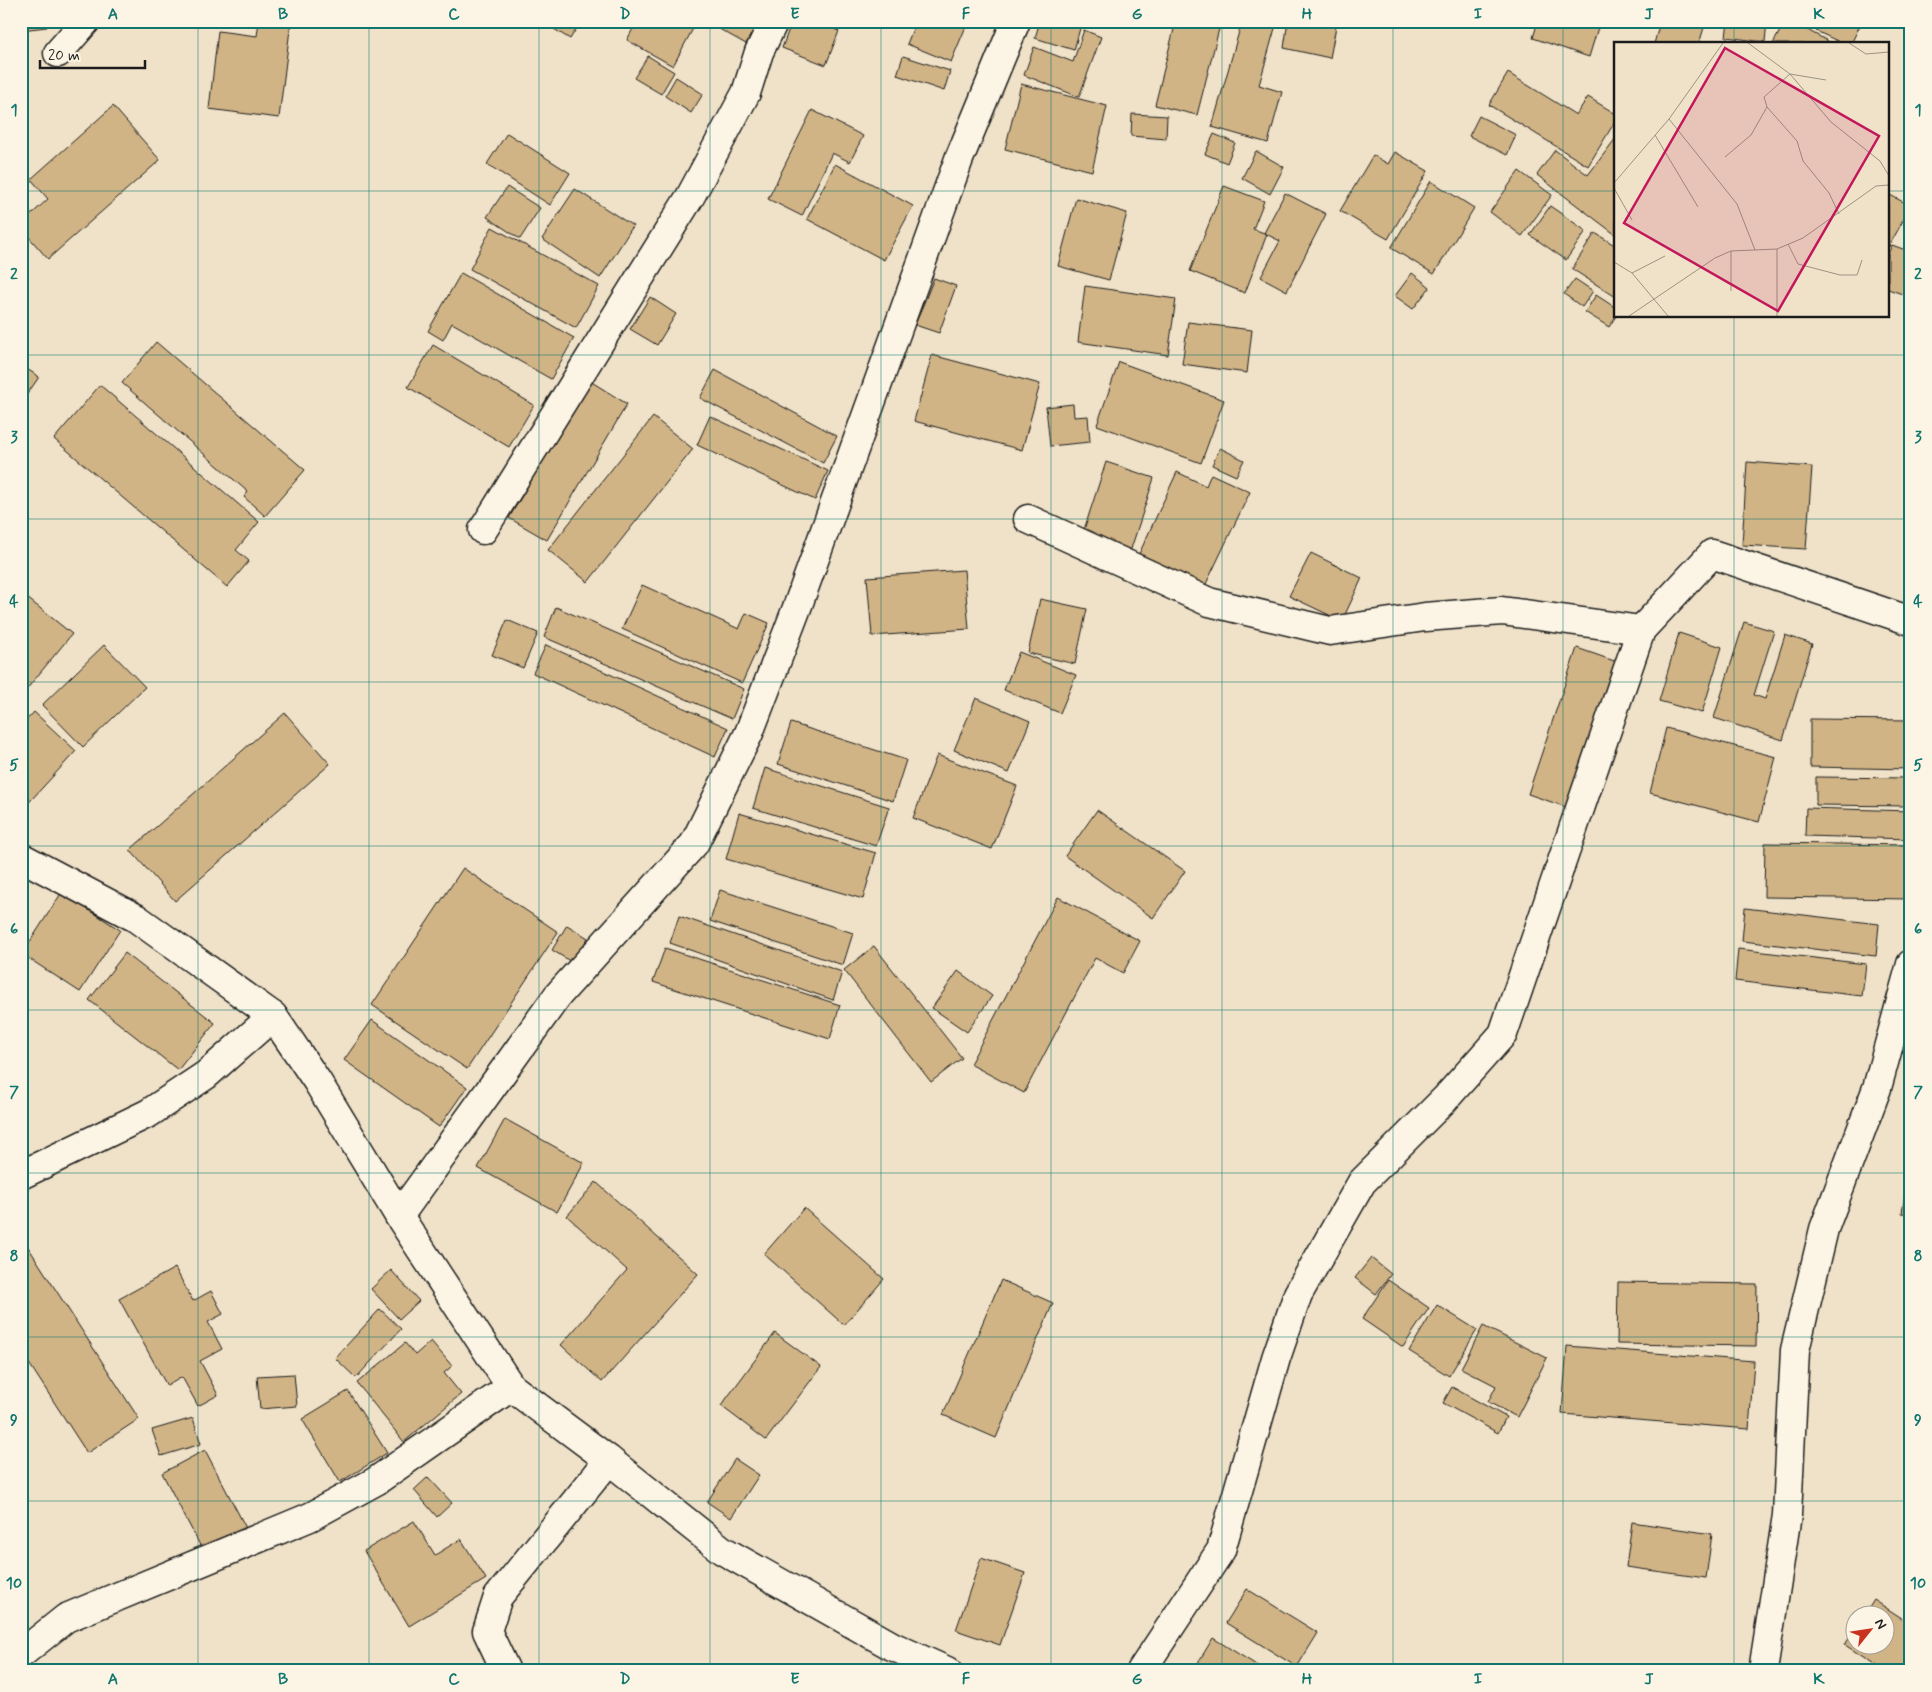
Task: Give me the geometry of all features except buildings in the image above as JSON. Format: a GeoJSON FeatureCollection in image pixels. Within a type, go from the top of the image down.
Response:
{"type":"FeatureCollection","features":[{"type":"Feature","properties":{"kind":"street"},"geometry":{"type":"LineString","coordinates":[[58,52],[86,21]]}},
{"type":"Feature","properties":{"kind":"street"},"geometry":{"type":"LineString","coordinates":[[483,530],[690,197],[746,93],[759,52],[774,21]]}},
{"type":"Feature","properties":{"kind":"street"},"geometry":{"type":"LineString","coordinates":[[400,1216],[558,995],[694,844],[749,733],[798,605],[958,159],[1016,21]]}},
{"type":"Feature","properties":{"kind":"street"},"geometry":{"type":"LineString","coordinates":[[1028,519],[1208,602],[1330,631],[1425,617],[1502,611],[1641,630]]}},
{"type":"Feature","properties":{"kind":"street"},"geometry":{"type":"LineString","coordinates":[[1141,1671],[1221,1550],[1276,1358],[1298,1294],[1362,1182],[1445,1099],[1503,1034],[1641,630],[1712,554],[1911,621]]}},
{"type":"Feature","properties":{"kind":"street"},"geometry":{"type":"LineString","coordinates":[[21,857],[136,918],[273,1016],[317,1081],[400,1216],[511,1387],[609,1460],[722,1550],[892,1646],[947,1671]]}},
{"type":"Feature","properties":{"kind":"street"},"geometry":{"type":"LineString","coordinates":[[1762,1671],[1787,1515],[1795,1350],[1824,1229],[1877,1088],[1911,964]]}},
{"type":"Feature","properties":{"kind":"street"},"geometry":{"type":"LineString","coordinates":[[21,1175],[149,1113],[206,1075],[273,1016]]}},
{"type":"Feature","properties":{"kind":"street"},"geometry":{"type":"LineString","coordinates":[[21,1654],[66,1618],[318,1513],[376,1481],[511,1387]]}},
{"type":"Feature","properties":{"kind":"street"},"geometry":{"type":"LineString","coordinates":[[506,1671],[487,1631],[498,1596],[609,1460]]}}]}
